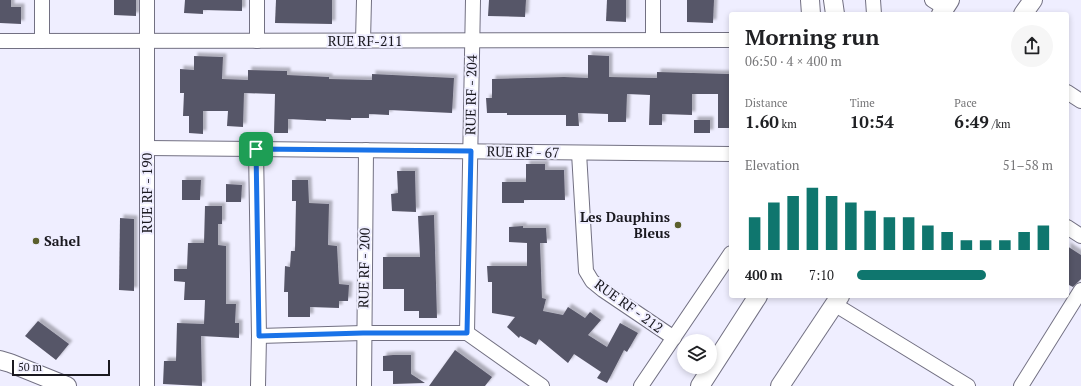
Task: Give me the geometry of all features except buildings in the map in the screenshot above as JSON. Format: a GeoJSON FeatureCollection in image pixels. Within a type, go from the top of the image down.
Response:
{"type":"FeatureCollection","features":[{"type":"Feature","properties":{"kind":"main road"},"geometry":{"type":"LineString","coordinates":[[810,0],[811,12]]}},
{"type":"Feature","properties":{"kind":"main road"},"geometry":{"type":"LineString","coordinates":[[833,0],[835,12]]}},
{"type":"Feature","properties":{"kind":"main road"},"geometry":{"type":"LineString","coordinates":[[1024,12],[1033,0]]}},
{"type":"Feature","properties":{"kind":"main road"},"geometry":{"type":"LineString","coordinates":[[700,386],[757,298]]}},
{"type":"Feature","properties":{"kind":"main road"},"geometry":{"type":"LineString","coordinates":[[780,386],[837,300]]}},
{"type":"Feature","properties":{"kind":"main road"},"geometry":{"type":"LineString","coordinates":[[0,360],[10,362],[67,386]]}},
{"type":"Feature","properties":{"kind":"street"},"geometry":{"type":"LineString","coordinates":[[42,0],[42,41]]}},
{"type":"Feature","properties":{"kind":"street","name":"RUE RF - 190"},"geometry":{"type":"LineString","coordinates":[[147,0],[147,386]]}},
{"type":"Feature","properties":{"kind":"street"},"geometry":{"type":"LineString","coordinates":[[257,0],[257,41]]}},
{"type":"Feature","properties":{"kind":"street"},"geometry":{"type":"LineString","coordinates":[[363,41],[364,0]]}},
{"type":"Feature","properties":{"kind":"street","name":"RUE RF - 204"},"geometry":{"type":"LineString","coordinates":[[467,333],[473,0]]}},
{"type":"Feature","properties":{"kind":"street"},"geometry":{"type":"LineString","coordinates":[[653,0],[654,40]]}},
{"type":"Feature","properties":{"kind":"street"},"geometry":{"type":"LineString","coordinates":[[874,0],[874,12]]}},
{"type":"Feature","properties":{"kind":"street","name":"RUE RF-211"},"geometry":{"type":"LineString","coordinates":[[0,42],[729,40]]}},
{"type":"Feature","properties":{"kind":"street"},"geometry":{"type":"LineString","coordinates":[[1069,93],[1081,101]]}},
{"type":"Feature","properties":{"kind":"street","name":"RUE RF - 67"},"geometry":{"type":"LineString","coordinates":[[147,148],[729,154]]}},
{"type":"Feature","properties":{"kind":"street"},"geometry":{"type":"LineString","coordinates":[[256,149],[259,336],[258,386]]}},
{"type":"Feature","properties":{"kind":"street","name":"RUE RF - 200"},"geometry":{"type":"LineString","coordinates":[[364,386],[363,333],[366,150]]}},
{"type":"Feature","properties":{"kind":"street","name":"RUE RF - 212"},"geometry":{"type":"LineString","coordinates":[[579,153],[584,260],[586,271],[592,281],[603,290],[674,338]]}},
{"type":"Feature","properties":{"kind":"street"},"geometry":{"type":"LineString","coordinates":[[1069,228],[1081,236]]}},
{"type":"Feature","properties":{"kind":"street"},"geometry":{"type":"LineString","coordinates":[[642,386],[729,256]]}},
{"type":"Feature","properties":{"kind":"street"},"geometry":{"type":"LineString","coordinates":[[1021,386],[1081,290]]}},
{"type":"Feature","properties":{"kind":"street"},"geometry":{"type":"LineString","coordinates":[[837,300],[968,386]]}},
{"type":"Feature","properties":{"kind":"street"},"geometry":{"type":"LineString","coordinates":[[259,336],[363,333],[467,333],[542,386]]}},
{"type":"Feature","properties":{"kind":"place","name":"Les Dauphins Bleus"},"geometry":{"type":"Point","coordinates":[678,225]}},
{"type":"Feature","properties":{"kind":"place","name":"Sahel"},"geometry":{"type":"Point","coordinates":[36,241]}},
{"type":"Feature","properties":{"kind":"route"},"geometry":{"type":"LineString","coordinates":[[256,149],[471,151],[467,333],[363,333],[259,336],[256,149]]}}]}
